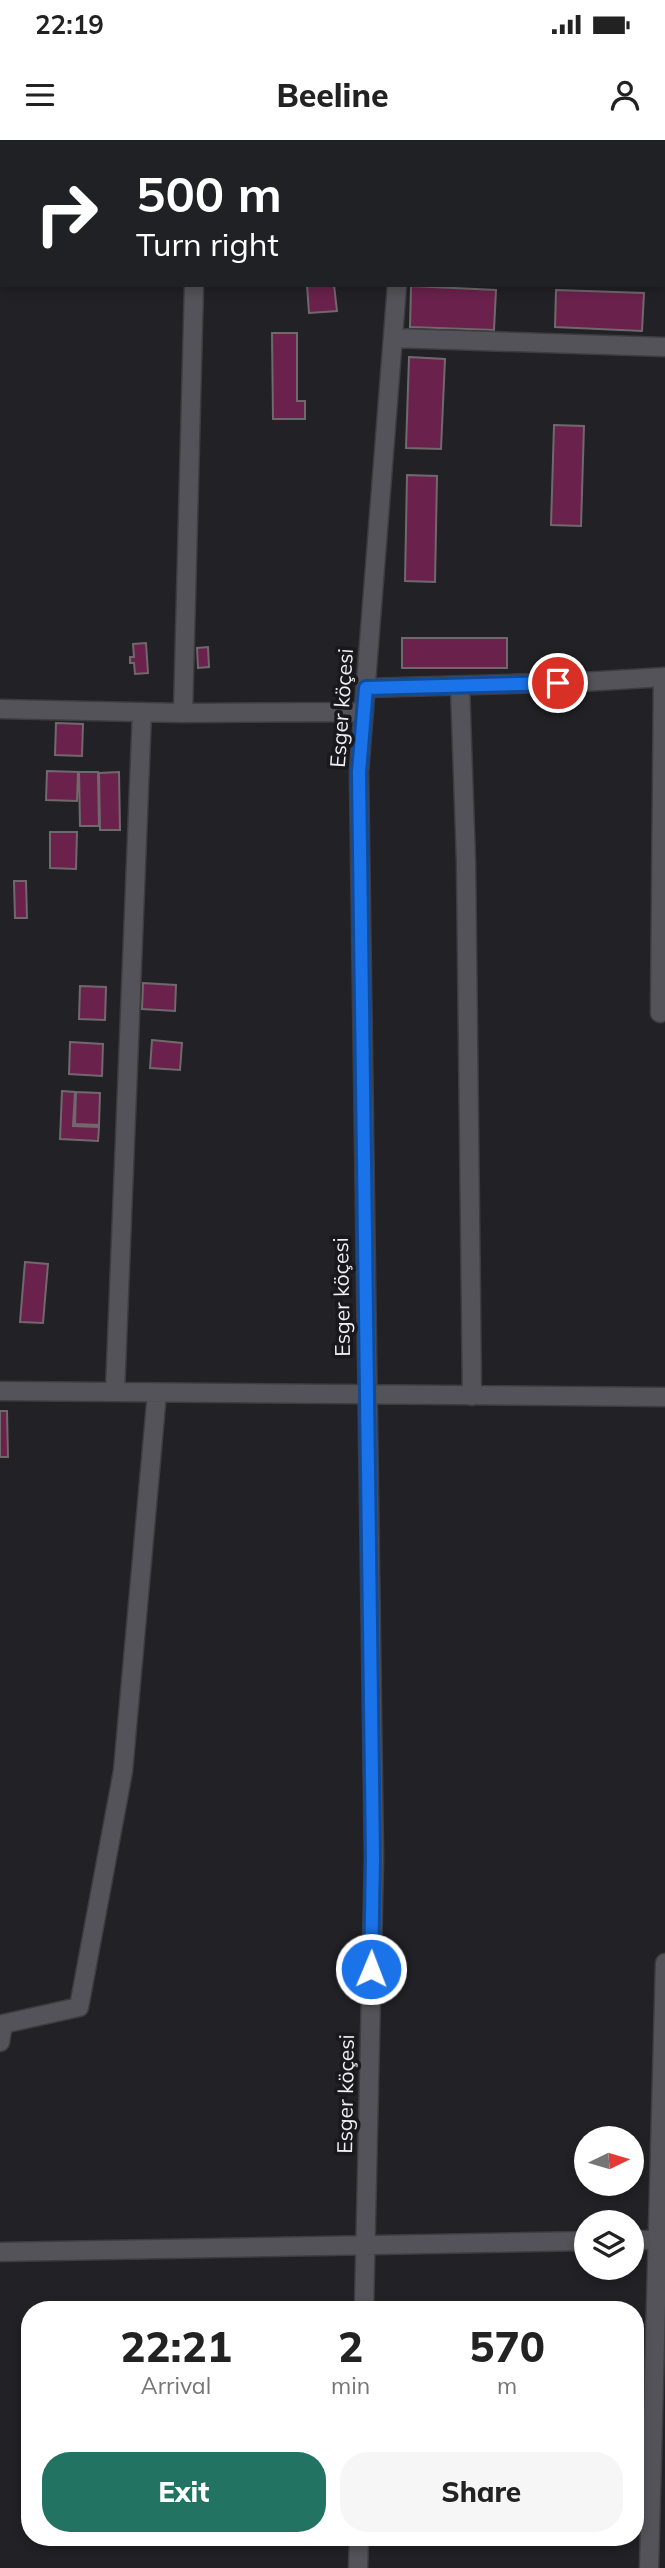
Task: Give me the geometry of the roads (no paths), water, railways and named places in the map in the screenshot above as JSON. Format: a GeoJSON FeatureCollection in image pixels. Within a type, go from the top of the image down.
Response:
{"type":"FeatureCollection","features":[{"type":"Feature","properties":{"kind":"street"},"geometry":{"type":"LineString","coordinates":[[183,713],[194,287]]}},
{"type":"Feature","properties":{"kind":"street","name":"Esger köçesi"},"geometry":{"type":"LineString","coordinates":[[364,2301],[373,1858],[359,772],[397,287]]}},
{"type":"Feature","properties":{"kind":"street"},"geometry":{"type":"LineString","coordinates":[[393,338],[665,348]]}},
{"type":"Feature","properties":{"kind":"street"},"geometry":{"type":"LineString","coordinates":[[366,688],[664,677],[660,1013]]}},
{"type":"Feature","properties":{"kind":"street"},"geometry":{"type":"LineString","coordinates":[[460,685],[466,862],[472,1396]]}},
{"type":"Feature","properties":{"kind":"street"},"geometry":{"type":"LineString","coordinates":[[0,709],[183,713],[364,712]]}},
{"type":"Feature","properties":{"kind":"street"},"geometry":{"type":"LineString","coordinates":[[115,1392],[142,712]]}},
{"type":"Feature","properties":{"kind":"street"},"geometry":{"type":"LineString","coordinates":[[0,1391],[665,1397]]}},
{"type":"Feature","properties":{"kind":"street"},"geometry":{"type":"LineString","coordinates":[[0,2042],[3,2024],[79,2007],[122,1771],[157,1393]]}},
{"type":"Feature","properties":{"kind":"street"},"geometry":{"type":"LineString","coordinates":[[649,2568],[661,2240],[665,1963]]}},
{"type":"Feature","properties":{"kind":"street"},"geometry":{"type":"LineString","coordinates":[[0,2252],[574,2241]]}},
{"type":"Feature","properties":{"kind":"street"},"geometry":{"type":"LineString","coordinates":[[358,2568],[359,2546]]}}]}
